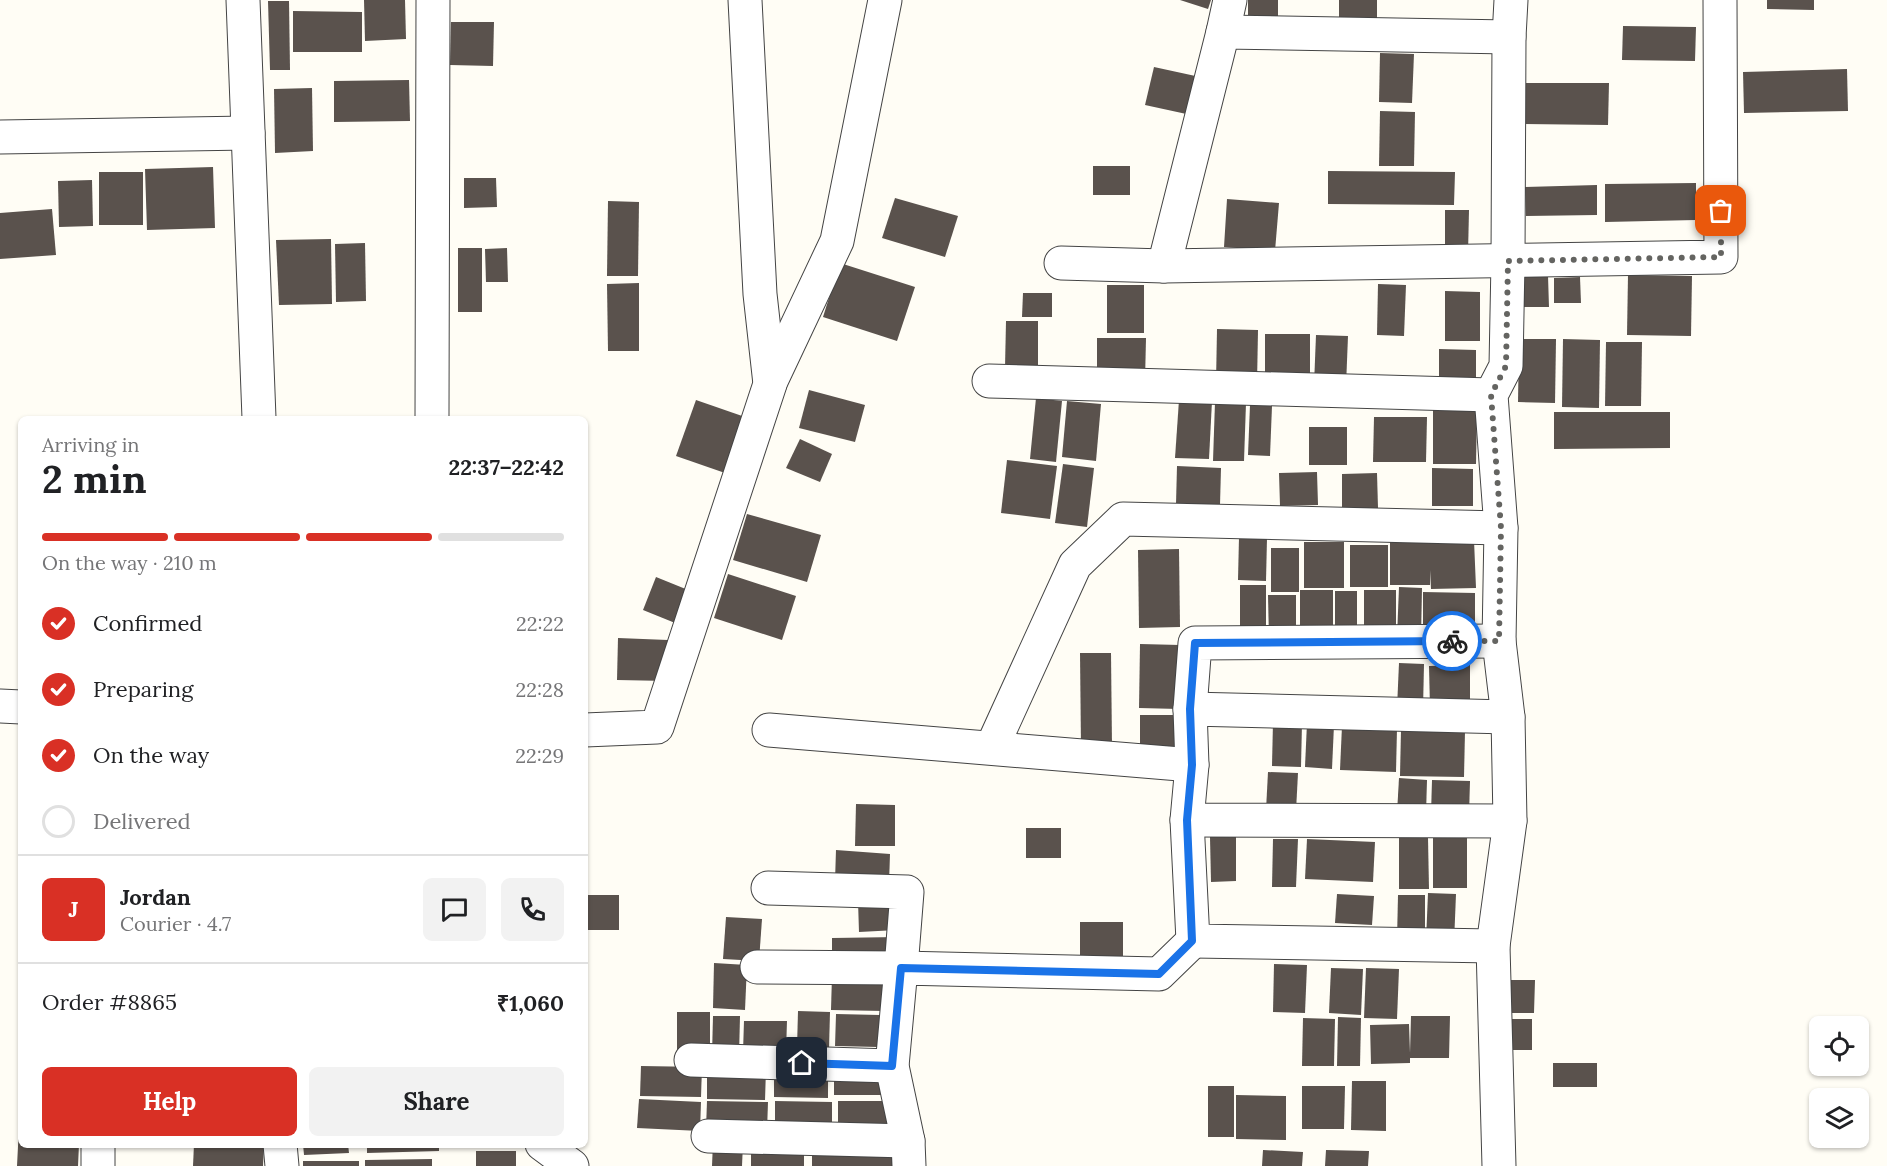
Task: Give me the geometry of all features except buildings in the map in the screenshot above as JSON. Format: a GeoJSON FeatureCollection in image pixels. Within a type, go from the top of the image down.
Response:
{"type":"FeatureCollection","features":[{"type":"Feature","properties":{"kind":"street"},"geometry":{"type":"LineString","coordinates":[[243,0],[259,416]]}},
{"type":"Feature","properties":{"kind":"street"},"geometry":{"type":"LineString","coordinates":[[432,416],[433,0]]}},
{"type":"Feature","properties":{"kind":"street"},"geometry":{"type":"LineString","coordinates":[[745,0],[760,294],[770,384]]}},
{"type":"Feature","properties":{"kind":"street"},"geometry":{"type":"LineString","coordinates":[[588,730],[657,727],[770,384],[837,242],[885,0]]}},
{"type":"Feature","properties":{"kind":"street"},"geometry":{"type":"LineString","coordinates":[[1164,266],[1230,0]]}},
{"type":"Feature","properties":{"kind":"street"},"geometry":{"type":"LineString","coordinates":[[1499,1166],[1493,946],[1510,821],[1508,717],[1499,641],[1501,528],[1491,395],[1506,366],[1511,0]]}},
{"type":"Feature","properties":{"kind":"street"},"geometry":{"type":"LineString","coordinates":[[1061,263],[1164,266],[1721,257],[1720,0]]}},
{"type":"Feature","properties":{"kind":"street"},"geometry":{"type":"LineString","coordinates":[[1222,32],[1509,37]]}},
{"type":"Feature","properties":{"kind":"street"},"geometry":{"type":"LineString","coordinates":[[0,137],[248,133]]}},
{"type":"Feature","properties":{"kind":"street"},"geometry":{"type":"LineString","coordinates":[[989,381],[1491,395]]}},
{"type":"Feature","properties":{"kind":"street"},"geometry":{"type":"LineString","coordinates":[[992,747],[1075,565],[1123,519],[1501,528]]}},
{"type":"Feature","properties":{"kind":"street"},"geometry":{"type":"LineString","coordinates":[[1192,941],[1187,820],[1192,765],[1190,709],[1195,643],[1499,641]]}},
{"type":"Feature","properties":{"kind":"street"},"geometry":{"type":"LineString","coordinates":[[0,706],[18,707]]}},
{"type":"Feature","properties":{"kind":"street"},"geometry":{"type":"LineString","coordinates":[[1190,709],[1508,717]]}},
{"type":"Feature","properties":{"kind":"street"},"geometry":{"type":"LineString","coordinates":[[769,730],[1192,765]]}},
{"type":"Feature","properties":{"kind":"street"},"geometry":{"type":"LineString","coordinates":[[1187,820],[1510,821]]}},
{"type":"Feature","properties":{"kind":"street"},"geometry":{"type":"LineString","coordinates":[[708,1136],[908,1153],[892,1066],[907,892],[768,888]]}},
{"type":"Feature","properties":{"kind":"street"},"geometry":{"type":"LineString","coordinates":[[757,967],[1159,974],[1192,941],[1493,946]]}},
{"type":"Feature","properties":{"kind":"street"},"geometry":{"type":"LineString","coordinates":[[691,1060],[892,1066]]}},
{"type":"Feature","properties":{"kind":"street"},"geometry":{"type":"LineString","coordinates":[[98,1148],[98,1166]]}},
{"type":"Feature","properties":{"kind":"street"},"geometry":{"type":"LineString","coordinates":[[280,1148],[282,1166]]}},
{"type":"Feature","properties":{"kind":"way so far"},"geometry":{"type":"LineString","coordinates":[[1452,641],[1499,641],[1501,528],[1491,395],[1506,366],[1508,261],[1721,257],[1721,211]]}},
{"type":"Feature","properties":{"kind":"route"},"geometry":{"type":"LineString","coordinates":[[802,1063],[892,1066],[901,968],[1159,974],[1192,941],[1187,820],[1192,765],[1190,709],[1195,643],[1452,641]]}}]}
